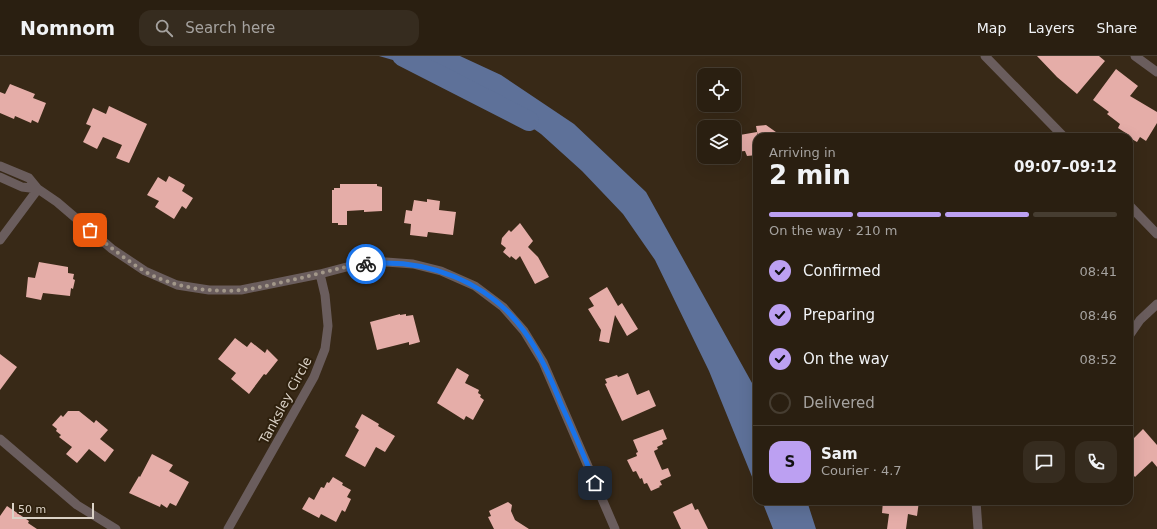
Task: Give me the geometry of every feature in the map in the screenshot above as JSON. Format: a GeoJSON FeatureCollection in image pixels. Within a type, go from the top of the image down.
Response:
{"type":"FeatureCollection","features":[{"type":"Feature","properties":{"kind":"street"},"geometry":{"type":"LineString","coordinates":[[985,56],[1060,133]]}},
{"type":"Feature","properties":{"kind":"street"},"geometry":{"type":"LineString","coordinates":[[1135,56],[1157,72]]}},
{"type":"Feature","properties":{"kind":"street"},"geometry":{"type":"LineString","coordinates":[[0,166],[29,178],[38,189],[57,202],[112,249],[145,271],[177,285],[209,290],[241,290],[320,274],[354,265],[386,262],[413,264],[441,271],[475,286],[503,307],[524,331],[544,362],[614,529]]}},
{"type":"Feature","properties":{"kind":"street"},"geometry":{"type":"LineString","coordinates":[[0,177],[22,187],[38,189]]}},
{"type":"Feature","properties":{"kind":"street"},"geometry":{"type":"LineString","coordinates":[[0,240],[38,189]]}},
{"type":"Feature","properties":{"kind":"street"},"geometry":{"type":"LineString","coordinates":[[1133,209],[1157,234]]}},
{"type":"Feature","properties":{"kind":"street","name":"Tanksley Circle"},"geometry":{"type":"LineString","coordinates":[[228,529],[314,377],[325,349],[328,326],[325,295],[320,274]]}},
{"type":"Feature","properties":{"kind":"street"},"geometry":{"type":"LineString","coordinates":[[1133,330],[1140,320],[1157,304]]}},
{"type":"Feature","properties":{"kind":"street"},"geometry":{"type":"LineString","coordinates":[[0,439],[76,505],[116,529]]}},
{"type":"Feature","properties":{"kind":"street"},"geometry":{"type":"LineString","coordinates":[[976,505],[978,529]]}},
{"type":"Feature","properties":{"kind":"water"},"geometry":{"type":"Polygon","coordinates":[[[379,56],[460,56],[501,75],[574,124],[646,192],[753,385],[753,479],[709,371],[655,260],[623,214],[582,171],[541,134],[482,92],[428,70],[379,56]]]}},
{"type":"Feature","properties":{"kind":"water"},"geometry":{"type":"Polygon","coordinates":[[[764,505],[808,505],[816,529],[773,529],[764,505]]]}},
{"type":"Feature","properties":{"kind":"building"},"geometry":{"type":"Polygon","coordinates":[[[1037,56],[1099,56],[1105,61],[1077,94],[1057,77],[1037,56]]]}},
{"type":"Feature","properties":{"kind":"building"},"geometry":{"type":"Polygon","coordinates":[[[1116,69],[1138,86],[1130,96],[1157,112],[1157,123],[1146,141],[1140,137],[1137,142],[1133,140],[1133,133],[1126,133],[1118,128],[1120,124],[1107,114],[1109,112],[1093,100],[1116,69]]]}},
{"type":"Feature","properties":{"kind":"building"},"geometry":{"type":"Polygon","coordinates":[[[10,84],[35,94],[33,98],[46,103],[38,123],[32,120],[31,123],[15,116],[14,119],[0,113],[0,92],[5,94],[10,84]]]}},
{"type":"Feature","properties":{"kind":"building"},"geometry":{"type":"Polygon","coordinates":[[[109,106],[147,124],[129,163],[116,158],[122,145],[103,137],[97,149],[83,142],[91,126],[86,124],[93,108],[106,114],[109,106]]]}},
{"type":"Feature","properties":{"kind":"building"},"geometry":{"type":"Polygon","coordinates":[[[766,125],[777,133],[757,133],[756,126],[766,125]]]}},
{"type":"Feature","properties":{"kind":"building"},"geometry":{"type":"Polygon","coordinates":[[[757,132],[753,133],[753,155],[747,156],[745,151],[741,151],[741,135],[757,132]]]}},
{"type":"Feature","properties":{"kind":"building"},"geometry":{"type":"Polygon","coordinates":[[[169,176],[185,185],[182,191],[193,198],[186,209],[182,206],[174,219],[155,207],[159,201],[147,195],[158,177],[166,182],[169,176]]]}},
{"type":"Feature","properties":{"kind":"building"},"geometry":{"type":"Polygon","coordinates":[[[340,184],[377,184],[377,186],[382,187],[382,211],[347,211],[347,225],[332,223],[332,190],[334,190],[334,188],[340,188],[340,184]]]}},
{"type":"Feature","properties":{"kind":"building"},"geometry":{"type":"Polygon","coordinates":[[[427,199],[440,201],[439,210],[456,212],[453,235],[428,232],[427,237],[410,235],[411,224],[404,223],[406,210],[412,211],[414,200],[427,202],[427,199]]]}},
{"type":"Feature","properties":{"kind":"building"},"geometry":{"type":"Polygon","coordinates":[[[520,223],[533,241],[528,247],[538,257],[549,277],[535,284],[520,256],[516,260],[511,256],[510,258],[503,252],[506,248],[501,244],[502,238],[509,230],[511,232],[520,223]]]}},
{"type":"Feature","properties":{"kind":"building"},"geometry":{"type":"Polygon","coordinates":[[[39,262],[68,267],[68,273],[74,274],[73,279],[75,280],[73,289],[71,288],[70,296],[43,293],[41,300],[26,297],[28,277],[35,278],[39,262]]]}},
{"type":"Feature","properties":{"kind":"building"},"geometry":{"type":"Polygon","coordinates":[[[607,287],[618,306],[622,303],[638,329],[627,336],[615,315],[609,343],[599,341],[601,330],[588,309],[594,306],[589,298],[607,287]]]}},
{"type":"Feature","properties":{"kind":"building"},"geometry":{"type":"Polygon","coordinates":[[[400,314],[406,314],[406,316],[413,315],[420,342],[409,345],[409,342],[377,350],[370,322],[400,314]]]}},
{"type":"Feature","properties":{"kind":"building"},"geometry":{"type":"Polygon","coordinates":[[[235,338],[247,347],[251,342],[265,353],[267,349],[278,360],[266,375],[264,374],[249,394],[231,379],[236,373],[218,359],[235,338]]]}},
{"type":"Feature","properties":{"kind":"building"},"geometry":{"type":"Polygon","coordinates":[[[0,354],[17,367],[0,390],[0,354]]]}},
{"type":"Feature","properties":{"kind":"building"},"geometry":{"type":"Polygon","coordinates":[[[457,368],[469,375],[465,383],[479,390],[478,393],[481,395],[480,397],[484,400],[473,420],[466,416],[464,420],[437,403],[457,368]]]}},
{"type":"Feature","properties":{"kind":"building"},"geometry":{"type":"Polygon","coordinates":[[[628,373],[637,395],[649,390],[656,406],[622,421],[605,384],[607,383],[605,379],[617,375],[618,377],[628,373]]]}},
{"type":"Feature","properties":{"kind":"building"},"geometry":{"type":"Polygon","coordinates":[[[68,411],[79,411],[94,423],[96,420],[108,430],[100,439],[114,450],[105,462],[89,449],[77,463],[66,454],[72,447],[59,437],[61,435],[52,425],[61,415],[63,417],[68,411]]]}},
{"type":"Feature","properties":{"kind":"building"},"geometry":{"type":"Polygon","coordinates":[[[362,414],[395,436],[385,452],[376,447],[365,467],[345,456],[359,430],[355,427],[362,414]]]}},
{"type":"Feature","properties":{"kind":"building"},"geometry":{"type":"Polygon","coordinates":[[[663,429],[667,439],[662,441],[663,444],[657,447],[658,449],[654,451],[662,470],[668,468],[671,476],[660,481],[662,485],[651,491],[647,483],[644,484],[642,478],[640,479],[636,471],[633,472],[627,460],[637,456],[636,453],[638,452],[633,440],[663,429]]]}},
{"type":"Feature","properties":{"kind":"building"},"geometry":{"type":"Polygon","coordinates":[[[1143,429],[1157,445],[1157,467],[1152,461],[1135,477],[1133,475],[1133,439],[1143,429]]]}},
{"type":"Feature","properties":{"kind":"building"},"geometry":{"type":"Polygon","coordinates":[[[152,454],[173,465],[169,471],[189,482],[176,506],[170,503],[167,508],[161,504],[160,507],[129,493],[139,476],[140,477],[152,454]]]}},
{"type":"Feature","properties":{"kind":"building"},"geometry":{"type":"Polygon","coordinates":[[[333,477],[343,483],[342,485],[351,490],[347,497],[351,499],[345,512],[342,510],[336,522],[321,514],[319,518],[302,509],[309,497],[314,500],[321,487],[324,488],[327,482],[329,483],[333,477]]]}},
{"type":"Feature","properties":{"kind":"building"},"geometry":{"type":"Polygon","coordinates":[[[508,502],[512,505],[511,511],[515,520],[529,529],[494,529],[488,517],[491,516],[489,511],[508,502]]]}},
{"type":"Feature","properties":{"kind":"building"},"geometry":{"type":"Polygon","coordinates":[[[692,503],[695,510],[698,509],[708,529],[681,529],[673,512],[692,503]]]}},
{"type":"Feature","properties":{"kind":"building"},"geometry":{"type":"Polygon","coordinates":[[[883,505],[918,505],[917,516],[908,514],[906,529],[887,529],[889,514],[882,513],[883,505]]]}},
{"type":"Feature","properties":{"kind":"building"},"geometry":{"type":"Polygon","coordinates":[[[7,506],[29,521],[28,523],[37,529],[0,529],[0,516],[7,506]]]}},
{"type":"Feature","properties":{"kind":"waterway"},"geometry":{"type":"LineString","coordinates":[[402,56],[529,121]]}},
{"type":"Feature","properties":{"kind":"way so far"},"geometry":{"type":"LineString","coordinates":[[90,230],[112,249],[145,271],[177,285],[209,290],[241,290],[285,282],[354,265],[366,264]]}},
{"type":"Feature","properties":{"kind":"route"},"geometry":{"type":"LineString","coordinates":[[366,264],[386,262],[413,264],[441,271],[475,286],[503,307],[524,331],[544,362],[595,483]]}}]}
